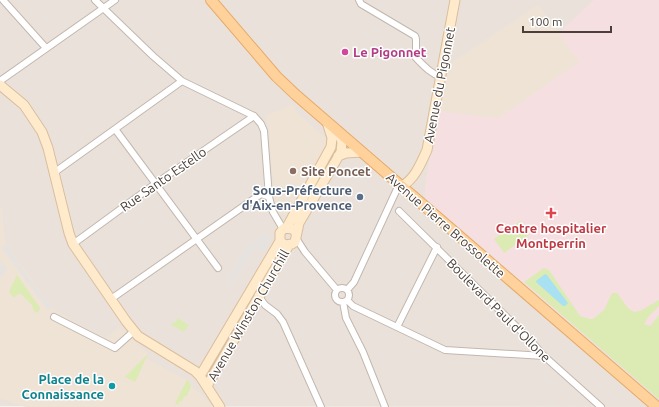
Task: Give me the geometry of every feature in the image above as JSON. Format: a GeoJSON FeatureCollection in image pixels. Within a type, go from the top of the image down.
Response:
{"type":"FeatureCollection","features":[{"type":"Feature","properties":{"kind":"main road","name":"Avenue Pierre Brossolette"},"geometry":{"type":"LineString","coordinates":[[211,0],[276,76],[327,122],[341,138],[352,144],[402,186],[657,407]]}},
{"type":"Feature","properties":{"kind":"street"},"geometry":{"type":"LineString","coordinates":[[3,0],[46,48]]}},
{"type":"Feature","properties":{"kind":"street"},"geometry":{"type":"LineString","coordinates":[[95,0],[182,81],[254,116],[261,124],[264,131],[269,197],[273,212],[285,228],[293,229],[293,240],[337,290]]}},
{"type":"Feature","properties":{"kind":"street"},"geometry":{"type":"LineString","coordinates":[[0,81],[115,0]]}},
{"type":"Feature","properties":{"kind":"street"},"geometry":{"type":"LineString","coordinates":[[359,0],[361,4],[415,36],[416,58],[434,75],[442,77]]}},
{"type":"Feature","properties":{"kind":"street","name":"Avenue du Pigonnet"},"geometry":{"type":"LineString","coordinates":[[402,186],[411,179],[418,169],[427,150],[442,77],[455,0]]}},
{"type":"Feature","properties":{"kind":"street"},"geometry":{"type":"LineString","coordinates":[[55,172],[182,81]]}},
{"type":"Feature","properties":{"kind":"street"},"geometry":{"type":"LineString","coordinates":[[0,85],[24,105],[42,132],[55,172],[69,233],[73,244],[134,332],[200,376],[220,407]]}},
{"type":"Feature","properties":{"kind":"street","name":"Rue Santo Estello"},"geometry":{"type":"LineString","coordinates":[[73,244],[155,184],[254,116]]}},
{"type":"Feature","properties":{"kind":"street"},"geometry":{"type":"LineString","coordinates":[[327,122],[332,138],[331,147]]}},
{"type":"Feature","properties":{"kind":"street"},"geometry":{"type":"LineString","coordinates":[[115,129],[218,268]]}},
{"type":"Feature","properties":{"kind":"street"},"geometry":{"type":"LineString","coordinates":[[293,240],[285,245],[280,240],[279,235],[285,228],[331,147],[341,138]]}},
{"type":"Feature","properties":{"kind":"street","name":"Avenue Winston Churchill"},"geometry":{"type":"LineString","coordinates":[[207,386],[293,240],[299,223],[342,148],[341,138]]}},
{"type":"Feature","properties":{"kind":"street"},"geometry":{"type":"LineString","coordinates":[[338,156],[346,153],[362,152]]}},
{"type":"Feature","properties":{"kind":"street"},"geometry":{"type":"LineString","coordinates":[[111,299],[261,194],[268,183]]}},
{"type":"Feature","properties":{"kind":"street"},"geometry":{"type":"LineString","coordinates":[[347,290],[354,282],[398,189],[402,186]]}},
{"type":"Feature","properties":{"kind":"street"},"geometry":{"type":"LineString","coordinates":[[261,194],[269,197]]}},
{"type":"Feature","properties":{"kind":"street","name":"Boulevard Paul d'Ollone"},"geometry":{"type":"LineString","coordinates":[[399,211],[437,247],[531,341],[544,356],[601,407]]}},
{"type":"Feature","properties":{"kind":"street","name":"Avenue Winston Churchill"},"geometry":{"type":"LineString","coordinates":[[200,376],[280,240]]}},
{"type":"Feature","properties":{"kind":"street"},"geometry":{"type":"LineString","coordinates":[[397,327],[437,247]]}},
{"type":"Feature","properties":{"kind":"street"},"geometry":{"type":"LineString","coordinates":[[254,284],[265,305],[277,314],[283,322],[321,407]]}},
{"type":"Feature","properties":{"kind":"street"},"geometry":{"type":"LineString","coordinates":[[337,290],[343,288],[347,290]]}},
{"type":"Feature","properties":{"kind":"street"},"geometry":{"type":"LineString","coordinates":[[337,290],[335,294],[336,299],[339,302],[345,301],[445,350],[544,356]]}},
{"type":"Feature","properties":{"kind":"street"},"geometry":{"type":"LineString","coordinates":[[347,290],[349,296],[345,301],[346,318],[363,352],[385,407]]}},
{"type":"Feature","properties":{"kind":"street"},"geometry":{"type":"LineString","coordinates":[[252,308],[265,305]]}},
{"type":"Feature","properties":{"kind":"street"},"geometry":{"type":"LineString","coordinates":[[54,317],[115,348],[134,332]]}},
{"type":"Feature","properties":{"kind":"shaded area"},"geometry":{"type":"Polygon","coordinates":[[[0,0],[659,0],[659,407],[0,406],[0,0]]]}},
{"type":"Feature","properties":{"kind":"shaded area","name":"Centre hospitalier Montperrin"},"geometry":{"type":"Polygon","coordinates":[[[594,0],[659,0],[659,399],[426,199],[425,196],[430,156],[440,110],[444,112],[499,118],[579,62],[559,33],[594,0]]]}},
{"type":"Feature","properties":{"kind":"shaded area"},"geometry":{"type":"Polygon","coordinates":[[[538,5],[560,32],[559,33],[579,62],[499,118],[444,112],[440,110],[451,63],[538,5]]]}},
{"type":"Feature","properties":{"kind":"shaded area","name":"Site Poncet"},"geometry":{"type":"Polygon","coordinates":[[[292,104],[295,106],[296,112],[330,142],[291,213],[287,216],[279,213],[274,198],[269,129],[266,115],[281,110],[292,104]]]}},
{"type":"Feature","properties":{"kind":"shaded area"},"geometry":{"type":"Polygon","coordinates":[[[0,207],[2,208],[4,239],[51,308],[83,327],[106,338],[119,327],[148,354],[146,359],[189,381],[191,387],[202,395],[212,407],[25,407],[0,398],[0,207]]]}},
{"type":"Feature","properties":{"kind":"shaded area"},"geometry":{"type":"Polygon","coordinates":[[[263,234],[271,239],[264,252],[255,247],[230,287],[226,285],[246,248],[263,234]]]}},
{"type":"Feature","properties":{"kind":"shaded area"},"geometry":{"type":"Polygon","coordinates":[[[6,243],[21,267],[51,308],[48,310],[2,250],[6,243]]]}},
{"type":"Feature","properties":{"kind":"shaded area"},"geometry":{"type":"Polygon","coordinates":[[[1,260],[7,269],[2,277],[0,276],[1,260]]]}},
{"type":"Feature","properties":{"kind":"green space"},"geometry":{"type":"Polygon","coordinates":[[[520,221],[529,235],[504,253],[494,239],[520,221]]]}},
{"type":"Feature","properties":{"kind":"green space"},"geometry":{"type":"Polygon","coordinates":[[[544,268],[549,270],[580,316],[590,319],[593,319],[604,310],[612,293],[617,293],[628,308],[634,312],[640,311],[659,300],[659,306],[649,316],[644,324],[650,326],[659,315],[659,399],[524,282],[544,268]]]}},
{"type":"Feature","properties":{"kind":"green space"},"geometry":{"type":"Polygon","coordinates":[[[17,275],[40,308],[38,313],[34,311],[32,305],[21,294],[18,294],[14,298],[9,292],[17,275]]]}},
{"type":"Feature","properties":{"kind":"green space"},"geometry":{"type":"Polygon","coordinates":[[[178,318],[189,325],[184,332],[171,325],[173,322],[175,323],[178,318]]]}},
{"type":"Feature","properties":{"kind":"green space"},"geometry":{"type":"Polygon","coordinates":[[[148,354],[135,382],[125,377],[148,354]]]}},
{"type":"Feature","properties":{"kind":"green space"},"geometry":{"type":"Polygon","coordinates":[[[187,380],[189,381],[191,387],[186,397],[184,396],[178,405],[175,403],[187,380]]]}},
{"type":"Feature","properties":{"kind":"water"},"geometry":{"type":"Polygon","coordinates":[[[545,274],[568,303],[565,306],[563,306],[536,282],[545,274]]]}},
{"type":"Feature","properties":{"kind":"place","name":"Le Pigonnet"},"geometry":{"type":"Point","coordinates":[345,52]}},
{"type":"Feature","properties":{"kind":"place","name":"Site Poncet"},"geometry":{"type":"Point","coordinates":[293,171]}},
{"type":"Feature","properties":{"kind":"place","name":"Sous-Préfecture d'Aix-en-Provence"},"geometry":{"type":"Point","coordinates":[360,197]}},
{"type":"Feature","properties":{"kind":"place","name":"Centre hospitalier Montperrin"},"geometry":{"type":"Point","coordinates":[551,213]}},
{"type":"Feature","properties":{"kind":"place","name":"Place de la Connaissance"},"geometry":{"type":"Point","coordinates":[112,386]}}]}
